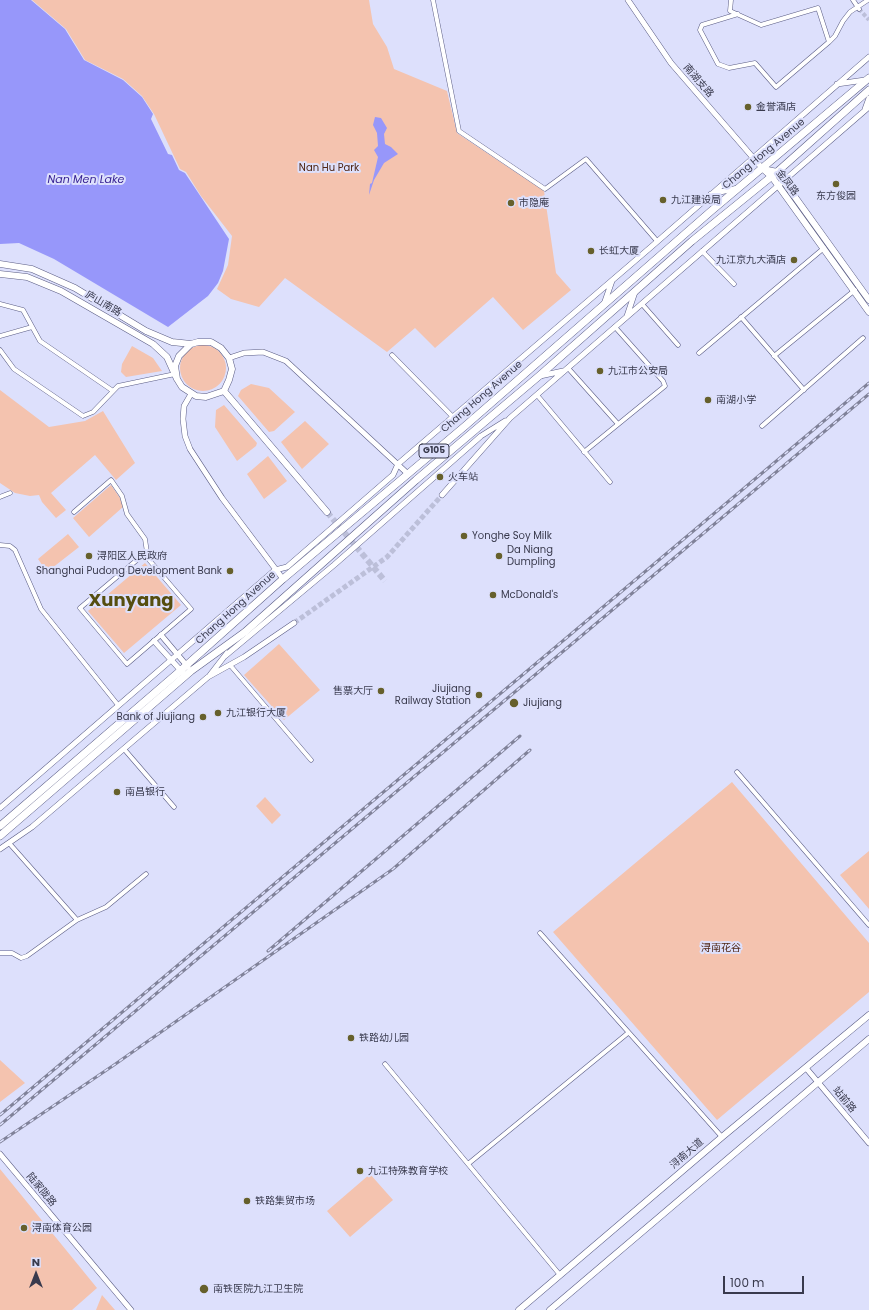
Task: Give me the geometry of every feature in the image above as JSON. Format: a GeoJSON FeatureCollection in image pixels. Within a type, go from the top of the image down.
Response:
{"type":"FeatureCollection","features":[{"type":"Feature","properties":{"kind":"highway","name":"Chang Hong Avenue"},"geometry":{"type":"LineString","coordinates":[[0,826],[189,668],[283,579],[408,474],[739,187],[868,79]]}},
{"type":"Feature","properties":{"kind":"highway","name":"Chang Hong Avenue"},"geometry":{"type":"LineString","coordinates":[[189,668],[245,632],[416,480],[539,376],[692,241],[774,175],[869,90]]}},
{"type":"Feature","properties":{"kind":"highway","name":"Chang Hong Avenue"},"geometry":{"type":"LineString","coordinates":[[0,836],[183,673]]}},
{"type":"Feature","properties":{"kind":"main road","name":"金凤路"},"geometry":{"type":"LineString","coordinates":[[762,168],[783,181],[869,300]]}},
{"type":"Feature","properties":{"kind":"main road","name":"金凤路"},"geometry":{"type":"LineString","coordinates":[[774,175],[778,186],[869,312]]}},
{"type":"Feature","properties":{"kind":"main road","name":"庐山南路"},"geometry":{"type":"LineString","coordinates":[[0,264],[32,269],[75,288],[146,331],[172,342],[191,344]]}},
{"type":"Feature","properties":{"kind":"main road","name":"庐山南路"},"geometry":{"type":"LineString","coordinates":[[0,274],[26,277],[61,291],[153,344],[167,357],[176,376]]}},
{"type":"Feature","properties":{"kind":"main road"},"geometry":{"type":"LineString","coordinates":[[198,342],[211,342],[222,348],[229,358],[232,369],[230,380],[224,391],[206,397],[191,394],[182,387],[176,376],[176,366],[179,356],[191,344],[198,342]]}},
{"type":"Feature","properties":{"kind":"main road"},"geometry":{"type":"LineString","coordinates":[[224,391],[327,512]]}},
{"type":"Feature","properties":{"kind":"main road","name":"浔南大道"},"geometry":{"type":"LineString","coordinates":[[519,1310],[722,1137],[869,1015]]}},
{"type":"Feature","properties":{"kind":"main road"},"geometry":{"type":"LineString","coordinates":[[555,1309],[869,1039]]}},
{"type":"Feature","properties":{"kind":"street"},"geometry":{"type":"LineString","coordinates":[[432,0],[459,131],[545,189],[586,159],[657,241]]}},
{"type":"Feature","properties":{"kind":"street","name":"南湖支路"},"geometry":{"type":"LineString","coordinates":[[628,0],[671,63],[762,168]]}},
{"type":"Feature","properties":{"kind":"street"},"geometry":{"type":"LineString","coordinates":[[731,0],[730,11],[761,25],[818,8],[829,42]]}},
{"type":"Feature","properties":{"kind":"street"},"geometry":{"type":"LineString","coordinates":[[853,0],[858,8]]}},
{"type":"Feature","properties":{"kind":"street"},"geometry":{"type":"LineString","coordinates":[[738,14],[702,25],[700,30],[718,64],[729,68],[756,63],[776,88],[836,36],[843,21],[868,0]]}},
{"type":"Feature","properties":{"kind":"street"},"geometry":{"type":"LineString","coordinates":[[0,808],[275,570],[286,568],[394,475],[398,464],[869,57]]}},
{"type":"Feature","properties":{"kind":"street"},"geometry":{"type":"LineString","coordinates":[[837,84],[868,79]]}},
{"type":"Feature","properties":{"kind":"street"},"geometry":{"type":"LineString","coordinates":[[442,495],[510,418],[867,108],[869,98]]}},
{"type":"Feature","properties":{"kind":"street"},"geometry":{"type":"LineString","coordinates":[[710,194],[739,187]]}},
{"type":"Feature","properties":{"kind":"street"},"geometry":{"type":"LineString","coordinates":[[700,353],[824,248]]}},
{"type":"Feature","properties":{"kind":"street"},"geometry":{"type":"LineString","coordinates":[[702,251],[734,284]]}},
{"type":"Feature","properties":{"kind":"street"},"geometry":{"type":"LineString","coordinates":[[603,306],[612,280]]}},
{"type":"Feature","properties":{"kind":"street"},"geometry":{"type":"LineString","coordinates":[[774,356],[854,290]]}},
{"type":"Feature","properties":{"kind":"street"},"geometry":{"type":"LineString","coordinates":[[626,317],[635,292]]}},
{"type":"Feature","properties":{"kind":"street"},"geometry":{"type":"LineString","coordinates":[[0,304],[23,310],[40,341],[113,391]]}},
{"type":"Feature","properties":{"kind":"street"},"geometry":{"type":"LineString","coordinates":[[642,304],[678,345]]}},
{"type":"Feature","properties":{"kind":"street"},"geometry":{"type":"LineString","coordinates":[[741,318],[804,390]]}},
{"type":"Feature","properties":{"kind":"street"},"geometry":{"type":"LineString","coordinates":[[0,336],[32,327]]}},
{"type":"Feature","properties":{"kind":"street"},"geometry":{"type":"LineString","coordinates":[[584,452],[665,386],[663,381],[615,327]]}},
{"type":"Feature","properties":{"kind":"street"},"geometry":{"type":"LineString","coordinates":[[762,426],[863,338]]}},
{"type":"Feature","properties":{"kind":"street"},"geometry":{"type":"LineString","coordinates":[[0,350],[14,370],[82,416],[93,412],[118,386],[125,383],[176,376]]}},
{"type":"Feature","properties":{"kind":"street"},"geometry":{"type":"LineString","coordinates":[[229,358],[244,353],[263,352],[286,361],[408,474]]}},
{"type":"Feature","properties":{"kind":"street"},"geometry":{"type":"LineString","coordinates":[[392,354],[453,417]]}},
{"type":"Feature","properties":{"kind":"street"},"geometry":{"type":"LineString","coordinates":[[539,376],[566,369]]}},
{"type":"Feature","properties":{"kind":"street"},"geometry":{"type":"LineString","coordinates":[[566,369],[618,424]]}},
{"type":"Feature","properties":{"kind":"street"},"geometry":{"type":"LineString","coordinates":[[191,394],[184,406],[183,419],[185,436],[190,449],[222,498],[283,579]]}},
{"type":"Feature","properties":{"kind":"street"},"geometry":{"type":"LineString","coordinates":[[536,395],[610,482]]}},
{"type":"Feature","properties":{"kind":"street"},"geometry":{"type":"LineString","coordinates":[[226,656],[334,565],[481,436],[510,418]]}},
{"type":"Feature","properties":{"kind":"street"},"geometry":{"type":"LineString","coordinates":[[74,512],[111,480],[122,496],[127,514],[145,539],[148,559]]}},
{"type":"Feature","properties":{"kind":"street"},"geometry":{"type":"LineString","coordinates":[[0,497],[10,493]]}},
{"type":"Feature","properties":{"kind":"street"},"geometry":{"type":"LineString","coordinates":[[0,545],[10,546],[15,550],[41,609],[118,705]]}},
{"type":"Feature","properties":{"kind":"street"},"geometry":{"type":"LineString","coordinates":[[144,554],[191,609],[161,635],[127,664],[80,608],[144,554]]}},
{"type":"Feature","properties":{"kind":"street"},"geometry":{"type":"LineString","coordinates":[[208,677],[230,665],[294,624]]}},
{"type":"Feature","properties":{"kind":"street"},"geometry":{"type":"LineString","coordinates":[[0,849],[32,827],[208,677],[245,632]]}},
{"type":"Feature","properties":{"kind":"street"},"geometry":{"type":"LineString","coordinates":[[161,635],[189,668]]}},
{"type":"Feature","properties":{"kind":"street"},"geometry":{"type":"LineString","coordinates":[[154,641],[183,673]]}},
{"type":"Feature","properties":{"kind":"street"},"geometry":{"type":"LineString","coordinates":[[230,665],[311,760]]}},
{"type":"Feature","properties":{"kind":"street"},"geometry":{"type":"LineString","coordinates":[[124,749],[174,807]]}},
{"type":"Feature","properties":{"kind":"street"},"geometry":{"type":"LineString","coordinates":[[737,772],[869,926]]}},
{"type":"Feature","properties":{"kind":"street"},"geometry":{"type":"LineString","coordinates":[[9,843],[77,920]]}},
{"type":"Feature","properties":{"kind":"street"},"geometry":{"type":"LineString","coordinates":[[0,953],[12,953],[21,958],[27,956],[77,920],[106,907],[146,874]]}},
{"type":"Feature","properties":{"kind":"street"},"geometry":{"type":"LineString","coordinates":[[540,933],[722,1137]]}},
{"type":"Feature","properties":{"kind":"street"},"geometry":{"type":"LineString","coordinates":[[468,1164],[628,1033]]}},
{"type":"Feature","properties":{"kind":"street"},"geometry":{"type":"LineString","coordinates":[[385,1064],[560,1275]]}},
{"type":"Feature","properties":{"kind":"street","name":"站前路"},"geometry":{"type":"LineString","coordinates":[[806,1068],[869,1143]]}},
{"type":"Feature","properties":{"kind":"street","name":"陆家陇路"},"geometry":{"type":"LineString","coordinates":[[0,1154],[131,1310]]}},
{"type":"Feature","properties":{"kind":"green space","name":"Nan Hu Park"},"geometry":{"type":"Polygon","coordinates":[[[32,0],[369,0],[373,24],[387,47],[394,69],[447,91],[457,133],[544,191],[556,273],[571,290],[523,330],[493,297],[435,348],[415,328],[387,352],[285,278],[259,307],[231,299],[217,289],[228,265],[232,236],[201,196],[186,172],[180,169],[154,114],[142,96],[123,79],[85,60],[66,29],[32,0]]]}},
{"type":"Feature","properties":{"kind":"green space"},"geometry":{"type":"Polygon","coordinates":[[[203,345],[216,349],[222,355],[226,368],[222,381],[216,387],[203,391],[190,387],[184,381],[180,368],[184,355],[190,349],[203,345]]]}},
{"type":"Feature","properties":{"kind":"green space"},"geometry":{"type":"Polygon","coordinates":[[[132,346],[153,358],[162,371],[126,377],[121,372],[122,364],[132,346]]]}},
{"type":"Feature","properties":{"kind":"green space"},"geometry":{"type":"Polygon","coordinates":[[[251,384],[269,388],[295,412],[274,431],[269,432],[238,396],[241,390],[251,384]]]}},
{"type":"Feature","properties":{"kind":"green space"},"geometry":{"type":"Polygon","coordinates":[[[0,390],[49,427],[85,421],[103,411],[135,463],[116,480],[95,455],[51,493],[66,510],[56,518],[42,502],[39,495],[30,496],[15,493],[0,483],[0,390]]]}},
{"type":"Feature","properties":{"kind":"green space"},"geometry":{"type":"Polygon","coordinates":[[[224,405],[257,443],[256,446],[237,461],[215,427],[216,410],[224,405]]]}},
{"type":"Feature","properties":{"kind":"green space"},"geometry":{"type":"Polygon","coordinates":[[[305,421],[329,444],[302,469],[281,442],[305,421]]]}},
{"type":"Feature","properties":{"kind":"green space"},"geometry":{"type":"Polygon","coordinates":[[[268,456],[287,481],[264,499],[247,474],[268,456]]]}},
{"type":"Feature","properties":{"kind":"green space"},"geometry":{"type":"Polygon","coordinates":[[[111,485],[120,498],[123,507],[89,537],[73,518],[111,485]]]}},
{"type":"Feature","properties":{"kind":"green space"},"geometry":{"type":"Polygon","coordinates":[[[68,534],[79,547],[47,572],[38,559],[68,534]]]}},
{"type":"Feature","properties":{"kind":"green space"},"geometry":{"type":"Polygon","coordinates":[[[145,563],[181,605],[124,653],[88,611],[145,563]]]}},
{"type":"Feature","properties":{"kind":"green space"},"geometry":{"type":"Polygon","coordinates":[[[279,644],[320,690],[284,720],[244,675],[279,644]]]}},
{"type":"Feature","properties":{"kind":"green space","name":"浔南花谷"},"geometry":{"type":"Polygon","coordinates":[[[732,782],[869,943],[869,992],[717,1120],[553,932],[732,782]]]}},
{"type":"Feature","properties":{"kind":"green space"},"geometry":{"type":"Polygon","coordinates":[[[265,797],[281,815],[272,824],[256,806],[265,797]]]}},
{"type":"Feature","properties":{"kind":"green space"},"geometry":{"type":"Polygon","coordinates":[[[869,851],[869,909],[840,875],[869,851]]]}},
{"type":"Feature","properties":{"kind":"green space"},"geometry":{"type":"Polygon","coordinates":[[[0,1060],[25,1083],[0,1102],[0,1060]]]}},
{"type":"Feature","properties":{"kind":"green space","name":"浔南体育公园"},"geometry":{"type":"Polygon","coordinates":[[[0,1169],[97,1288],[72,1310],[0,1310],[0,1169]]]}},
{"type":"Feature","properties":{"kind":"green space"},"geometry":{"type":"Polygon","coordinates":[[[370,1174],[393,1200],[350,1237],[327,1211],[370,1174]]]}},
{"type":"Feature","properties":{"kind":"green space"},"geometry":{"type":"Polygon","coordinates":[[[102,1295],[115,1310],[96,1310],[102,1295]]]}},
{"type":"Feature","properties":{"kind":"water","name":"Nan Men Lake"},"geometry":{"type":"Polygon","coordinates":[[[0,0],[31,0],[65,29],[84,60],[123,80],[142,97],[153,114],[151,119],[168,154],[172,155],[179,170],[185,173],[229,239],[223,271],[218,283],[208,296],[168,327],[54,259],[19,243],[0,244],[0,0]]]}},
{"type":"Feature","properties":{"kind":"water"},"geometry":{"type":"Polygon","coordinates":[[[375,117],[381,118],[387,128],[384,134],[385,144],[391,147],[398,154],[384,163],[374,180],[369,195],[370,184],[372,183],[378,157],[374,150],[378,146],[377,133],[373,125],[375,117]]]}},
{"type":"Feature","properties":{"kind":"tunnel"},"geometry":{"type":"LineString","coordinates":[[859,9],[869,20]]}},
{"type":"Feature","properties":{"kind":"tunnel"},"geometry":{"type":"LineString","coordinates":[[294,623],[387,557],[442,495]]}},
{"type":"Feature","properties":{"kind":"tunnel"},"geometry":{"type":"LineString","coordinates":[[327,512],[385,581]]}},
{"type":"Feature","properties":{"kind":"railway"},"geometry":{"type":"LineString","coordinates":[[0,1115],[869,383]]}},
{"type":"Feature","properties":{"kind":"railway"},"geometry":{"type":"LineString","coordinates":[[0,1125],[869,394]]}},
{"type":"Feature","properties":{"kind":"railway"},"geometry":{"type":"LineString","coordinates":[[268,951],[520,736]]}},
{"type":"Feature","properties":{"kind":"railway"},"geometry":{"type":"LineString","coordinates":[[0,1142],[114,1065],[393,869],[530,750]]}},
{"type":"Feature","properties":{"kind":"place","name":"金誉酒店"},"geometry":{"type":"Point","coordinates":[748,107]}},
{"type":"Feature","properties":{"kind":"place","name":"东方俊园"},"geometry":{"type":"Point","coordinates":[836,184]}},
{"type":"Feature","properties":{"kind":"place","name":"九江建设局"},"geometry":{"type":"Point","coordinates":[663,200]}},
{"type":"Feature","properties":{"kind":"place","name":"市隐庵"},"geometry":{"type":"Point","coordinates":[511,203]}},
{"type":"Feature","properties":{"kind":"place","name":"长虹大厦"},"geometry":{"type":"Point","coordinates":[591,251]}},
{"type":"Feature","properties":{"kind":"place","name":"九江京九大酒店"},"geometry":{"type":"Point","coordinates":[794,260]}},
{"type":"Feature","properties":{"kind":"place","name":"九江市公安局"},"geometry":{"type":"Point","coordinates":[600,371]}},
{"type":"Feature","properties":{"kind":"place","name":"南湖小学"},"geometry":{"type":"Point","coordinates":[708,400]}},
{"type":"Feature","properties":{"kind":"place","name":"火车站"},"geometry":{"type":"Point","coordinates":[440,477]}},
{"type":"Feature","properties":{"kind":"place","name":"Yonghe Soy Milk"},"geometry":{"type":"Point","coordinates":[464,536]}},
{"type":"Feature","properties":{"kind":"place","name":"浔阳区人民政府"},"geometry":{"type":"Point","coordinates":[89,556]}},
{"type":"Feature","properties":{"kind":"place","name":"Da Niang Dumpling"},"geometry":{"type":"Point","coordinates":[499,556]}},
{"type":"Feature","properties":{"kind":"place","name":"Shanghai Pudong Development Bank"},"geometry":{"type":"Point","coordinates":[230,571]}},
{"type":"Feature","properties":{"kind":"place","name":"McDonald's"},"geometry":{"type":"Point","coordinates":[493,595]}},
{"type":"Feature","properties":{"kind":"place","name":"售票大厅"},"geometry":{"type":"Point","coordinates":[381,691]}},
{"type":"Feature","properties":{"kind":"place","name":"Jiujiang Railway Station"},"geometry":{"type":"Point","coordinates":[479,695]}},
{"type":"Feature","properties":{"kind":"place","name":"Jiujiang"},"geometry":{"type":"Point","coordinates":[514,703]}},
{"type":"Feature","properties":{"kind":"place","name":"九江银行大厦"},"geometry":{"type":"Point","coordinates":[218,713]}},
{"type":"Feature","properties":{"kind":"place","name":"Bank of Jiujiang"},"geometry":{"type":"Point","coordinates":[203,717]}},
{"type":"Feature","properties":{"kind":"place","name":"南昌银行"},"geometry":{"type":"Point","coordinates":[117,792]}},
{"type":"Feature","properties":{"kind":"place","name":"铁路幼儿园"},"geometry":{"type":"Point","coordinates":[351,1038]}},
{"type":"Feature","properties":{"kind":"place","name":"九江特殊教育学校"},"geometry":{"type":"Point","coordinates":[360,1171]}},
{"type":"Feature","properties":{"kind":"place","name":"铁路集贸市场"},"geometry":{"type":"Point","coordinates":[247,1201]}},
{"type":"Feature","properties":{"kind":"place","name":"浔南体育公园"},"geometry":{"type":"Point","coordinates":[24,1228]}},
{"type":"Feature","properties":{"kind":"place","name":"南铁医院九江卫生院"},"geometry":{"type":"Point","coordinates":[204,1289]}},
{"type":"Feature","properties":{"kind":"district","name":"Xunyang"},"geometry":{"type":"Point","coordinates":[131,601]}}]}
